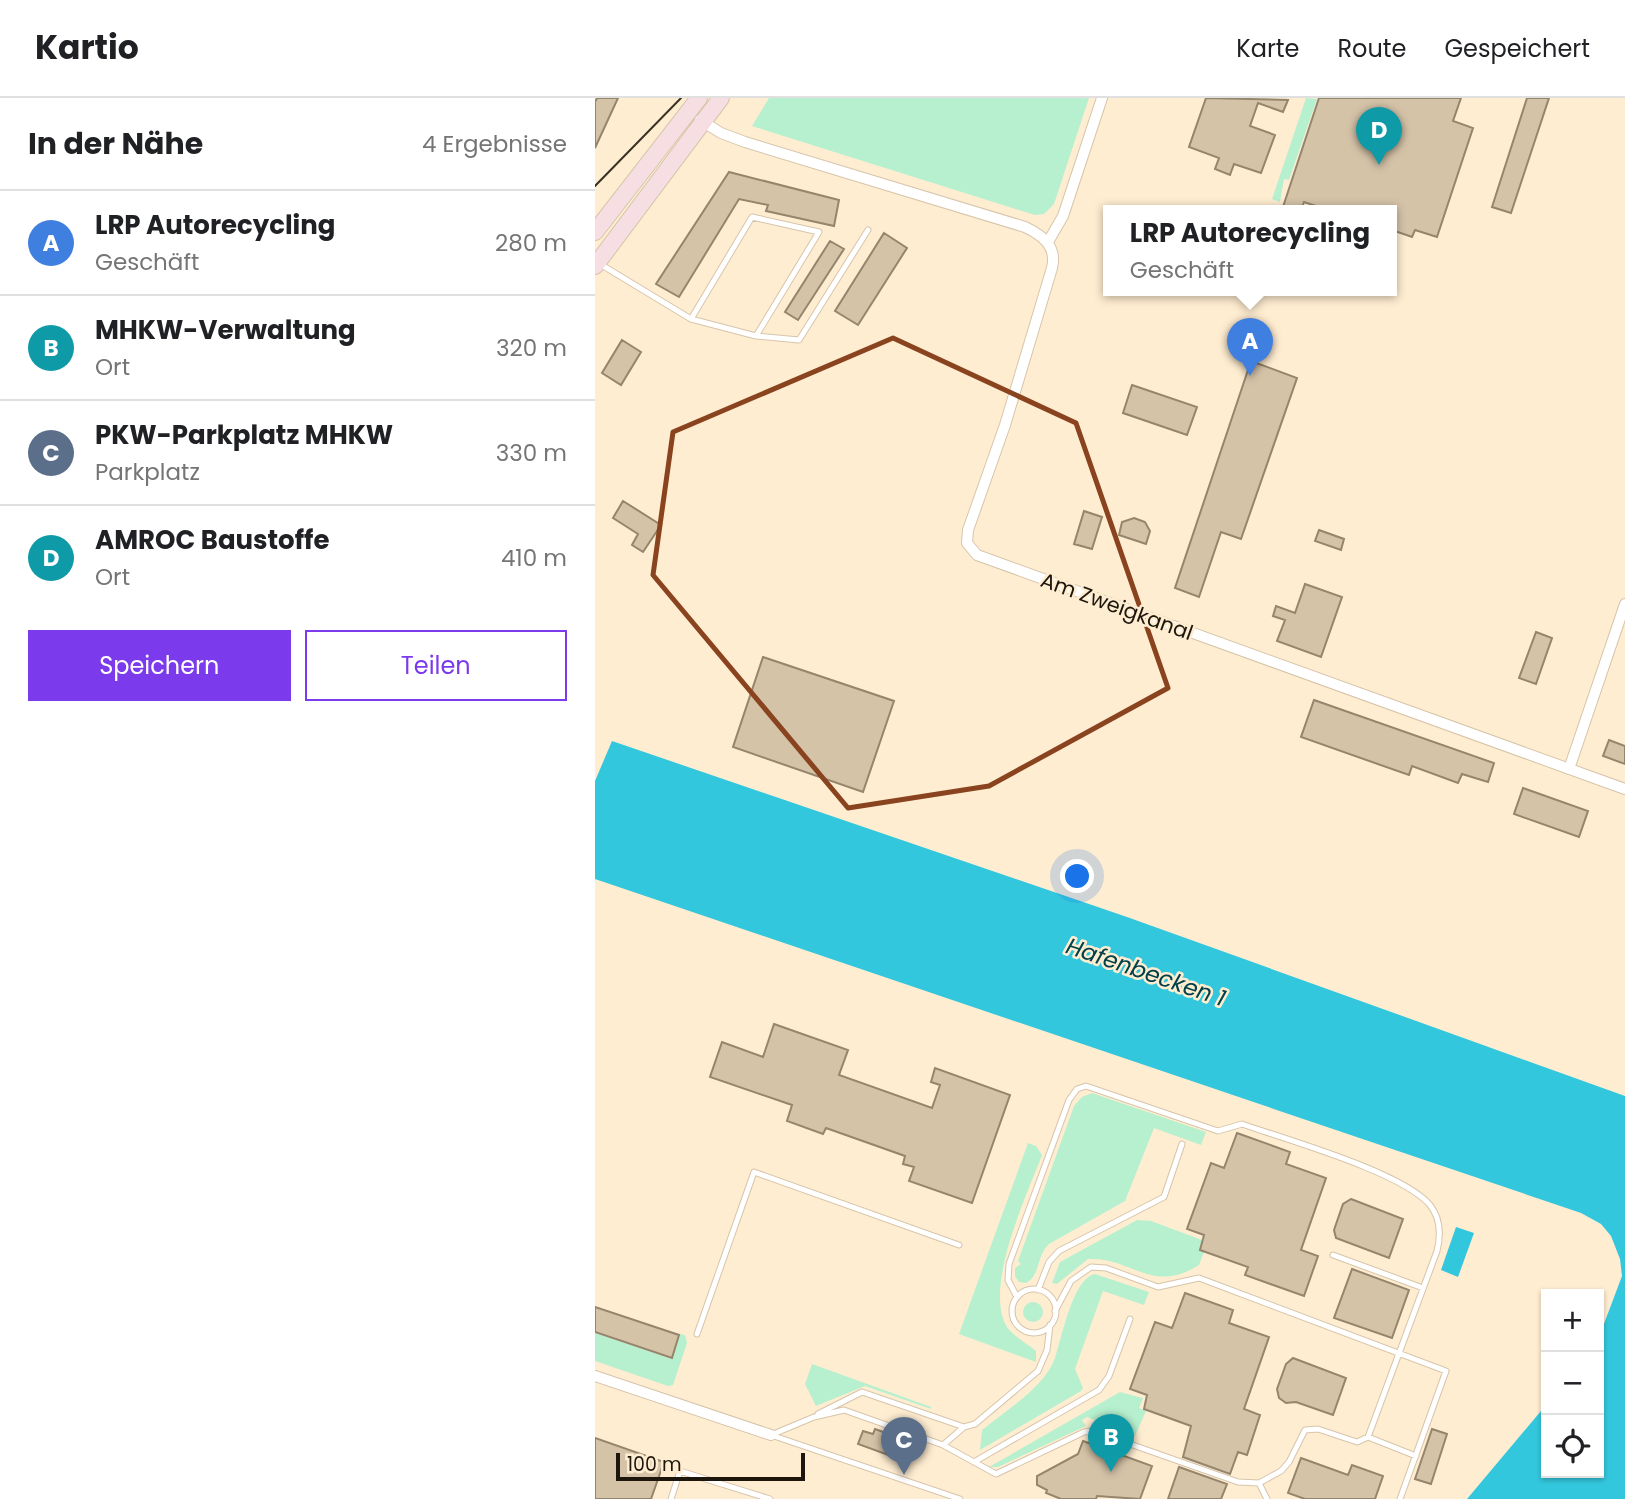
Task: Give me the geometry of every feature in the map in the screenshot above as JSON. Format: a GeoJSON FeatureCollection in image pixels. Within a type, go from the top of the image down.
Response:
{"type":"FeatureCollection","features":[{"type":"Feature","properties":{"kind":"main road"},"geometry":{"type":"LineString","coordinates":[[595,232],[699,98]]}},
{"type":"Feature","properties":{"kind":"main road"},"geometry":{"type":"LineString","coordinates":[[596,264],[721,98]]}},
{"type":"Feature","properties":{"kind":"street"},"geometry":{"type":"LineString","coordinates":[[688,113],[721,133],[745,142],[1025,227],[1048,242],[1063,216],[1103,98]]}},
{"type":"Feature","properties":{"kind":"street","name":"Am Zweigkanal"},"geometry":{"type":"LineString","coordinates":[[1048,242],[1054,254],[1052,268],[1005,425],[968,530],[967,543],[973,552],[1625,789]]}},
{"type":"Feature","properties":{"kind":"street"},"geometry":{"type":"LineString","coordinates":[[1569,769],[1625,604]]}},
{"type":"Feature","properties":{"kind":"street"},"geometry":{"type":"LineString","coordinates":[[595,1376],[771,1435]]}},
{"type":"Feature","properties":{"kind":"lane"},"geometry":{"type":"LineString","coordinates":[[691,319],[752,218],[819,232],[756,336]]}},
{"type":"Feature","properties":{"kind":"lane"},"geometry":{"type":"LineString","coordinates":[[596,264],[691,319],[756,336],[799,340],[868,230]]}},
{"type":"Feature","properties":{"kind":"lane"},"geometry":{"type":"LineString","coordinates":[[814,1417],[844,1410],[943,1445],[990,1472],[999,1474],[1090,1431],[1241,1483],[1259,1483],[1286,1466],[1305,1430],[1318,1429],[1357,1442],[1368,1437],[1438,1246],[1440,1227],[1431,1207],[1406,1185],[1242,1124],[1218,1131],[1089,1086],[1077,1089],[1069,1100],[1009,1264],[1008,1280],[1017,1297]]}},
{"type":"Feature","properties":{"kind":"lane"},"geometry":{"type":"LineString","coordinates":[[1038,1290],[1049,1262],[1059,1251],[1164,1197],[1182,1144]]}},
{"type":"Feature","properties":{"kind":"lane"},"geometry":{"type":"LineString","coordinates":[[697,1334],[754,1172],[959,1245]]}},
{"type":"Feature","properties":{"kind":"lane"},"geometry":{"type":"LineString","coordinates":[[1332,1255],[1423,1288]]}},
{"type":"Feature","properties":{"kind":"lane"},"geometry":{"type":"LineString","coordinates":[[943,1445],[964,1427],[975,1424],[1038,1371],[1047,1350],[1055,1311],[1071,1281],[1089,1267],[1103,1267],[1160,1287],[1199,1278],[1446,1371],[1401,1499]]}},
{"type":"Feature","properties":{"kind":"lane"},"geometry":{"type":"LineString","coordinates":[[1050,1325],[1037,1332],[1020,1328],[1012,1313],[1017,1297],[1025,1291],[1038,1290],[1050,1297],[1055,1311]]}},
{"type":"Feature","properties":{"kind":"lane"},"geometry":{"type":"LineString","coordinates":[[974,1462],[1099,1390],[1109,1376],[1130,1319]]}},
{"type":"Feature","properties":{"kind":"lane"},"geometry":{"type":"LineString","coordinates":[[771,1435],[862,1392],[964,1427]]}},
{"type":"Feature","properties":{"kind":"lane"},"geometry":{"type":"LineString","coordinates":[[771,1435],[960,1499]]}},
{"type":"Feature","properties":{"kind":"lane"},"geometry":{"type":"LineString","coordinates":[[1368,1437],[1416,1456]]}},
{"type":"Feature","properties":{"kind":"lane"},"geometry":{"type":"LineString","coordinates":[[671,1499],[680,1471],[751,1496],[770,1499]]}},
{"type":"Feature","properties":{"kind":"lane"},"geometry":{"type":"LineString","coordinates":[[1259,1483],[1267,1499]]}},
{"type":"Feature","properties":{"kind":"highlighted area"},"geometry":{"type":"Polygon","coordinates":[[[893,338],[1076,423],[1168,688],[989,786],[848,808],[653,575],[673,432],[893,338]]]}},
{"type":"Feature","properties":{"kind":"green space"},"geometry":{"type":"Polygon","coordinates":[[[769,98],[1089,98],[1054,204],[1044,214],[1035,215],[752,126],[769,98]]]}},
{"type":"Feature","properties":{"kind":"green space"},"geometry":{"type":"Polygon","coordinates":[[[1306,98],[1317,99],[1289,180],[1284,179],[1280,202],[1272,199],[1306,98]]]}},
{"type":"Feature","properties":{"kind":"green space"},"geometry":{"type":"Polygon","coordinates":[[[1092,1093],[1206,1132],[1201,1145],[1154,1128],[1125,1201],[1049,1244],[1031,1280],[1026,1283],[1019,1282],[1015,1276],[1015,1268],[1021,1264],[1018,1261],[1074,1106],[1082,1097],[1092,1093]]]}},
{"type":"Feature","properties":{"kind":"green space"},"geometry":{"type":"Polygon","coordinates":[[[1028,1143],[1036,1146],[1042,1155],[1010,1241],[1000,1289],[1001,1310],[1007,1327],[1036,1351],[1036,1362],[959,1334],[1028,1143]]]}},
{"type":"Feature","properties":{"kind":"green space"},"geometry":{"type":"Polygon","coordinates":[[[1137,1220],[1151,1221],[1202,1240],[1200,1250],[1204,1252],[1199,1265],[1182,1273],[1155,1276],[1118,1263],[1088,1259],[1057,1284],[1052,1283],[1060,1262],[1137,1220]]]}},
{"type":"Feature","properties":{"kind":"green space"},"geometry":{"type":"Polygon","coordinates":[[[1095,1274],[1149,1292],[1144,1305],[1103,1291],[1075,1369],[1083,1388],[1081,1391],[980,1450],[982,1430],[1023,1398],[1050,1369],[1080,1286],[1095,1274]]]}},
{"type":"Feature","properties":{"kind":"green space"},"geometry":{"type":"Polygon","coordinates":[[[1033,1302],[1040,1305],[1043,1312],[1040,1319],[1033,1322],[1026,1319],[1023,1312],[1026,1305],[1033,1302]]]}},
{"type":"Feature","properties":{"kind":"green space"},"geometry":{"type":"Polygon","coordinates":[[[595,1333],[672,1359],[680,1334],[685,1335],[687,1343],[673,1385],[668,1386],[595,1361],[595,1333]]]}},
{"type":"Feature","properties":{"kind":"green space"},"geometry":{"type":"Polygon","coordinates":[[[812,1364],[931,1409],[865,1386],[816,1406],[805,1384],[812,1364]]]}},
{"type":"Feature","properties":{"kind":"green space"},"geometry":{"type":"Polygon","coordinates":[[[1120,1392],[1143,1398],[1139,1408],[1146,1411],[1135,1436],[1087,1417],[1082,1420],[1086,1426],[998,1467],[989,1467],[1120,1392]]]}},
{"type":"Feature","properties":{"kind":"water","name":"Hafenbecken 1"},"geometry":{"type":"Polygon","coordinates":[[[612,741],[1127,917],[1625,1096],[1625,1499],[1467,1499],[1541,1411],[1541,1478],[1604,1478],[1604,1324],[1622,1276],[1620,1259],[1611,1236],[1601,1224],[1581,1213],[595,879],[595,781],[612,741]]]}},
{"type":"Feature","properties":{"kind":"water"},"geometry":{"type":"Polygon","coordinates":[[[1456,1227],[1474,1233],[1458,1277],[1441,1270],[1456,1227]]]}},
{"type":"Feature","properties":{"kind":"building"},"geometry":{"type":"Polygon","coordinates":[[[597,98],[618,98],[595,148],[595,102],[597,98]]]}},
{"type":"Feature","properties":{"kind":"building"},"geometry":{"type":"Polygon","coordinates":[[[1206,98],[1288,100],[1283,112],[1258,103],[1250,126],[1275,135],[1261,173],[1234,164],[1230,175],[1215,169],[1219,158],[1189,147],[1206,98]]]}},
{"type":"Feature","properties":{"kind":"building"},"geometry":{"type":"Polygon","coordinates":[[[1319,98],[1461,98],[1453,121],[1473,128],[1437,237],[1415,230],[1412,237],[1397,232],[1397,205],[1313,205],[1304,202],[1303,205],[1284,205],[1319,98]]]}},
{"type":"Feature","properties":{"kind":"building"},"geometry":{"type":"Polygon","coordinates":[[[1527,98],[1549,98],[1511,213],[1492,207],[1527,98]]]}},
{"type":"Feature","properties":{"kind":"building"},"geometry":{"type":"Polygon","coordinates":[[[729,172],[839,200],[834,226],[766,211],[768,205],[739,199],[679,297],[656,284],[729,172]]]}},
{"type":"Feature","properties":{"kind":"building"},"geometry":{"type":"Polygon","coordinates":[[[884,233],[907,248],[858,325],[835,311],[884,233]]]}},
{"type":"Feature","properties":{"kind":"building"},"geometry":{"type":"Polygon","coordinates":[[[830,241],[844,249],[798,320],[785,312],[830,241]]]}},
{"type":"Feature","properties":{"kind":"building"},"geometry":{"type":"Polygon","coordinates":[[[622,340],[641,352],[621,385],[602,373],[622,340]]]}},
{"type":"Feature","properties":{"kind":"building"},"geometry":{"type":"Polygon","coordinates":[[[1251,361],[1297,378],[1241,539],[1221,532],[1199,597],[1175,588],[1251,361]]]}},
{"type":"Feature","properties":{"kind":"building"},"geometry":{"type":"Polygon","coordinates":[[[1132,385],[1197,407],[1187,435],[1123,413],[1132,385]]]}},
{"type":"Feature","properties":{"kind":"building"},"geometry":{"type":"Polygon","coordinates":[[[623,501],[661,525],[643,552],[632,545],[638,534],[613,518],[623,501]]]}},
{"type":"Feature","properties":{"kind":"building"},"geometry":{"type":"Polygon","coordinates":[[[1084,511],[1102,517],[1092,549],[1074,544],[1084,511]]]}},
{"type":"Feature","properties":{"kind":"building"},"geometry":{"type":"Polygon","coordinates":[[[1134,518],[1145,522],[1150,531],[1146,544],[1119,535],[1122,522],[1134,518]]]}},
{"type":"Feature","properties":{"kind":"building"},"geometry":{"type":"Polygon","coordinates":[[[1319,530],[1344,539],[1341,550],[1315,541],[1319,530]]]}},
{"type":"Feature","properties":{"kind":"building"},"geometry":{"type":"Polygon","coordinates":[[[1305,584],[1342,597],[1321,657],[1277,641],[1285,620],[1273,616],[1276,606],[1295,613],[1305,584]]]}},
{"type":"Feature","properties":{"kind":"building"},"geometry":{"type":"Polygon","coordinates":[[[1536,632],[1552,638],[1536,684],[1519,678],[1536,632]]]}},
{"type":"Feature","properties":{"kind":"building"},"geometry":{"type":"Polygon","coordinates":[[[763,657],[894,701],[863,792],[733,747],[763,657]]]}},
{"type":"Feature","properties":{"kind":"building"},"geometry":{"type":"Polygon","coordinates":[[[1314,700],[1494,763],[1488,782],[1462,774],[1458,783],[1412,766],[1409,775],[1301,737],[1314,700]]]}},
{"type":"Feature","properties":{"kind":"building"},"geometry":{"type":"Polygon","coordinates":[[[1609,740],[1625,746],[1625,764],[1603,756],[1609,740]]]}},
{"type":"Feature","properties":{"kind":"building"},"geometry":{"type":"Polygon","coordinates":[[[1523,788],[1588,811],[1579,837],[1514,814],[1523,788]]]}},
{"type":"Feature","properties":{"kind":"building"},"geometry":{"type":"Polygon","coordinates":[[[774,1024],[848,1050],[839,1075],[932,1108],[940,1085],[931,1082],[935,1068],[1010,1095],[972,1203],[909,1181],[914,1167],[903,1164],[905,1156],[826,1128],[823,1134],[787,1121],[792,1105],[710,1077],[722,1042],[763,1057],[774,1024]]]}},
{"type":"Feature","properties":{"kind":"building"},"geometry":{"type":"Polygon","coordinates":[[[1237,1133],[1290,1152],[1286,1164],[1326,1178],[1301,1250],[1318,1256],[1304,1296],[1245,1275],[1248,1267],[1200,1250],[1204,1235],[1187,1229],[1211,1163],[1224,1168],[1237,1133]]]}},
{"type":"Feature","properties":{"kind":"building"},"geometry":{"type":"Polygon","coordinates":[[[1351,1199],[1403,1219],[1389,1258],[1336,1238],[1334,1230],[1343,1204],[1351,1199]]]}},
{"type":"Feature","properties":{"kind":"building"},"geometry":{"type":"Polygon","coordinates":[[[1352,1269],[1409,1290],[1392,1338],[1334,1318],[1352,1269]]]}},
{"type":"Feature","properties":{"kind":"building"},"geometry":{"type":"Polygon","coordinates":[[[1185,1293],[1233,1310],[1229,1323],[1269,1337],[1244,1409],[1260,1415],[1247,1455],[1238,1452],[1230,1474],[1183,1457],[1191,1426],[1144,1409],[1147,1395],[1130,1389],[1155,1322],[1172,1328],[1185,1293]]]}},
{"type":"Feature","properties":{"kind":"building"},"geometry":{"type":"Polygon","coordinates":[[[595,1307],[679,1335],[672,1358],[595,1332],[595,1307]]]}},
{"type":"Feature","properties":{"kind":"building"},"geometry":{"type":"Polygon","coordinates":[[[1293,1358],[1346,1378],[1333,1415],[1296,1402],[1286,1403],[1279,1398],[1277,1389],[1286,1364],[1293,1358]]]}},
{"type":"Feature","properties":{"kind":"building"},"geometry":{"type":"Polygon","coordinates":[[[875,1429],[897,1437],[891,1456],[858,1444],[863,1431],[873,1434],[875,1429]]]}},
{"type":"Feature","properties":{"kind":"building"},"geometry":{"type":"Polygon","coordinates":[[[1432,1429],[1447,1434],[1431,1484],[1415,1479],[1432,1429]]]}},
{"type":"Feature","properties":{"kind":"building"},"geometry":{"type":"Polygon","coordinates":[[[595,1438],[664,1462],[651,1499],[595,1499],[595,1438]]]}},
{"type":"Feature","properties":{"kind":"building"},"geometry":{"type":"Polygon","coordinates":[[[1083,1441],[1152,1466],[1140,1499],[1097,1496],[1096,1499],[1061,1499],[1046,1493],[1047,1490],[1037,1485],[1037,1476],[1078,1454],[1083,1441]]]}},
{"type":"Feature","properties":{"kind":"building"},"geometry":{"type":"Polygon","coordinates":[[[1301,1458],[1348,1475],[1352,1465],[1383,1476],[1375,1499],[1305,1499],[1288,1493],[1301,1458]]]}},
{"type":"Feature","properties":{"kind":"building"},"geometry":{"type":"Polygon","coordinates":[[[1179,1467],[1227,1484],[1221,1499],[1168,1499],[1179,1467]]]}},
{"type":"Feature","properties":{"kind":"tram line"},"geometry":{"type":"LineString","coordinates":[[595,186],[681,98]]}},
{"type":"Feature","properties":{"kind":"place","name":"AMROC Baustoffe"},"geometry":{"type":"Point","coordinates":[1379,165]}},
{"type":"Feature","properties":{"kind":"place","name":"LRP Autorecycling"},"geometry":{"type":"Point","coordinates":[1250,376]}},
{"type":"Feature","properties":{"kind":"place","name":"MHKW-Verwaltung"},"geometry":{"type":"Point","coordinates":[1111,1472]}},
{"type":"Feature","properties":{"kind":"place","name":"PKW-Parkplatz MHKW"},"geometry":{"type":"Point","coordinates":[904,1475]}}]}
